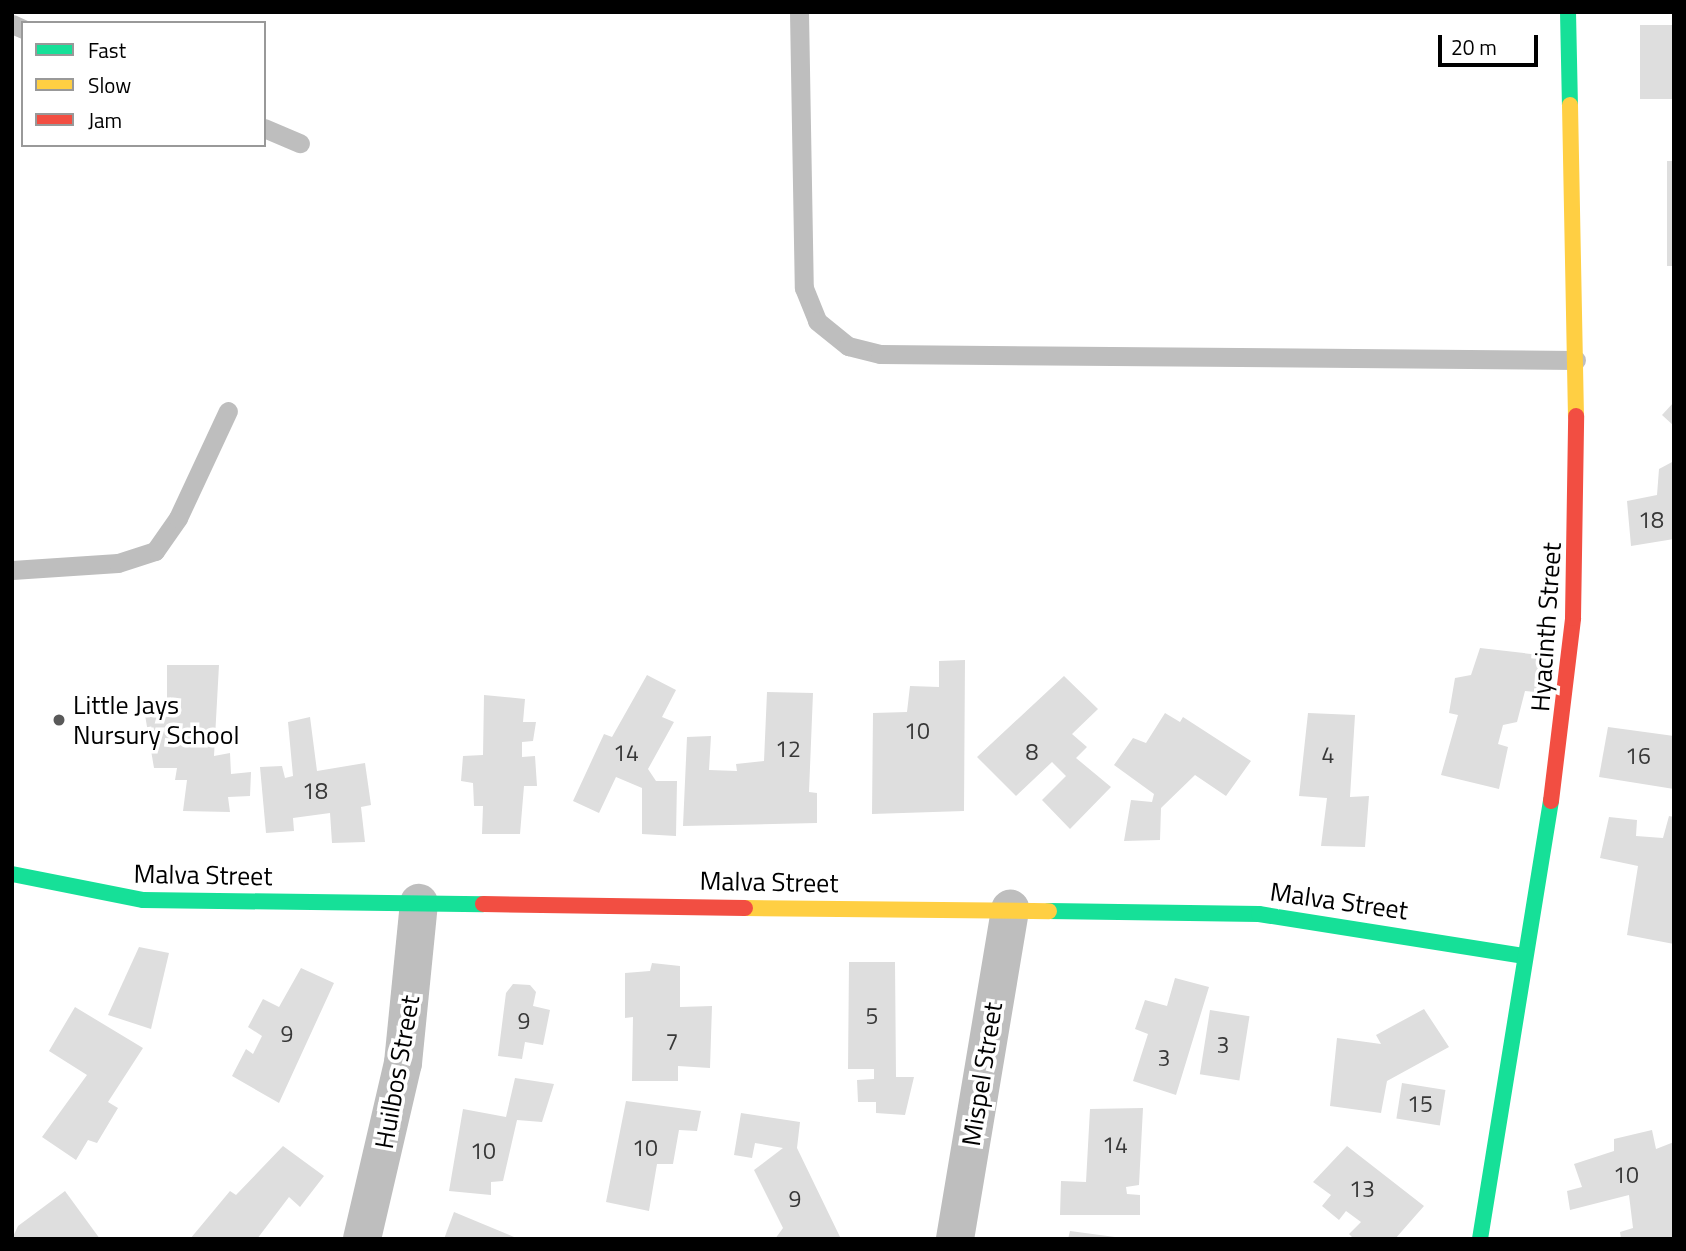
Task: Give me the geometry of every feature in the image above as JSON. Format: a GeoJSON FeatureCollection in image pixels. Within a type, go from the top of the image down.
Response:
{"type":"FeatureCollection","features":[{"type":"Feature","properties":{"kind":"street","name":"Hyacinth Street"},"geometry":{"type":"LineString","coordinates":[[1480,1239],[1569,668],[1578,539],[1568,12]]}},
{"type":"Feature","properties":{"kind":"street","name":"Malva Street"},"geometry":{"type":"LineString","coordinates":[[12,874],[143,900],[1259,914],[1525,956]]}},
{"type":"Feature","properties":{"kind":"street","name":"Huilbos Street"},"geometry":{"type":"LineString","coordinates":[[362,1239],[403,1063],[419,903]]}},
{"type":"Feature","properties":{"kind":"street","name":"Mispel Street"},"geometry":{"type":"LineString","coordinates":[[955,1239],[1010,909]]}},
{"type":"Feature","properties":{"kind":"lane"},"geometry":{"type":"LineString","coordinates":[[799,12],[804,288],[817,321],[848,346],[880,354],[1576,360]]}},
{"type":"Feature","properties":{"kind":"lane"},"geometry":{"type":"LineString","coordinates":[[266,129],[300,143]]}},
{"type":"Feature","properties":{"kind":"lane"},"geometry":{"type":"LineString","coordinates":[[12,570],[118,563],[155,551],[178,518],[228,411]]}},
{"type":"Feature","properties":{"kind":"building"},"geometry":{"type":"Polygon","coordinates":[[[1640,25],[1674,25],[1674,99],[1640,99],[1640,25]]]}},
{"type":"Feature","properties":{"kind":"building"},"geometry":{"type":"Polygon","coordinates":[[[1667,161],[1674,161],[1674,266],[1667,266],[1667,161]]]}},
{"type":"Feature","properties":{"kind":"building"},"geometry":{"type":"Polygon","coordinates":[[[1674,402],[1674,426],[1662,415],[1674,402]]]}},
{"type":"Feature","properties":{"kind":"building"},"geometry":{"type":"Polygon","coordinates":[[[1674,461],[1674,539],[1631,546],[1627,501],[1657,495],[1659,469],[1674,461]]]}},
{"type":"Feature","properties":{"kind":"building"},"geometry":{"type":"Polygon","coordinates":[[[1480,648],[1540,655],[1536,692],[1525,691],[1517,722],[1503,725],[1498,744],[1508,747],[1499,789],[1441,775],[1458,715],[1449,713],[1455,678],[1471,675],[1480,648]]]}},
{"type":"Feature","properties":{"kind":"building"},"geometry":{"type":"Polygon","coordinates":[[[965,660],[964,811],[872,814],[873,713],[907,712],[910,686],[939,687],[939,661],[965,660]]]}},
{"type":"Feature","properties":{"kind":"building"},"geometry":{"type":"Polygon","coordinates":[[[167,665],[219,665],[214,756],[230,753],[231,774],[251,772],[250,796],[228,797],[230,812],[183,811],[187,780],[175,780],[177,768],[154,768],[145,715],[167,716],[167,665]]]}},
{"type":"Feature","properties":{"kind":"building"},"geometry":{"type":"Polygon","coordinates":[[[647,675],[676,690],[662,717],[674,722],[648,769],[656,781],[677,781],[676,836],[642,834],[642,788],[616,777],[599,813],[573,801],[604,734],[612,737],[647,675]]]}},
{"type":"Feature","properties":{"kind":"building"},"geometry":{"type":"Polygon","coordinates":[[[1064,676],[1098,709],[1072,734],[1087,747],[1076,758],[1111,787],[1070,829],[1042,800],[1066,776],[1052,762],[1016,796],[977,757],[1064,676]]]}},
{"type":"Feature","properties":{"kind":"building"},"geometry":{"type":"Polygon","coordinates":[[[767,692],[813,693],[809,792],[817,793],[817,823],[683,826],[687,737],[711,736],[709,770],[737,771],[736,764],[764,761],[767,692]]]}},
{"type":"Feature","properties":{"kind":"building"},"geometry":{"type":"Polygon","coordinates":[[[484,695],[525,699],[523,722],[536,722],[533,741],[522,742],[522,757],[535,756],[537,786],[524,786],[520,834],[482,834],[483,806],[474,806],[473,783],[461,781],[463,756],[483,755],[484,695]]]}},
{"type":"Feature","properties":{"kind":"building"},"geometry":{"type":"Polygon","coordinates":[[[1165,713],[1180,722],[1183,717],[1251,761],[1226,796],[1195,775],[1161,808],[1160,840],[1124,841],[1131,800],[1152,802],[1154,794],[1114,765],[1133,738],[1146,743],[1165,713]]]}},
{"type":"Feature","properties":{"kind":"building"},"geometry":{"type":"Polygon","coordinates":[[[1308,713],[1355,715],[1350,797],[1369,796],[1365,847],[1321,846],[1327,798],[1299,796],[1308,713]]]}},
{"type":"Feature","properties":{"kind":"building"},"geometry":{"type":"Polygon","coordinates":[[[310,717],[317,771],[365,763],[371,805],[361,807],[365,842],[332,843],[330,813],[293,818],[294,831],[266,833],[260,767],[282,766],[285,778],[293,776],[288,722],[310,717]]]}},
{"type":"Feature","properties":{"kind":"building"},"geometry":{"type":"Polygon","coordinates":[[[1608,727],[1674,736],[1674,789],[1599,777],[1608,727]]]}},
{"type":"Feature","properties":{"kind":"building"},"geometry":{"type":"Polygon","coordinates":[[[1669,816],[1674,817],[1674,944],[1627,935],[1638,866],[1600,858],[1609,817],[1637,820],[1636,836],[1663,838],[1669,816]]]}},
{"type":"Feature","properties":{"kind":"building"},"geometry":{"type":"Polygon","coordinates":[[[139,947],[169,953],[151,1029],[108,1015],[139,947]]]}},
{"type":"Feature","properties":{"kind":"building"},"geometry":{"type":"Polygon","coordinates":[[[849,962],[895,962],[896,1077],[914,1077],[905,1115],[876,1113],[876,1102],[858,1102],[857,1080],[874,1079],[874,1069],[848,1069],[849,962]]]}},
{"type":"Feature","properties":{"kind":"building"},"geometry":{"type":"Polygon","coordinates":[[[652,963],[680,966],[680,1007],[712,1006],[710,1068],[678,1066],[678,1081],[632,1081],[633,1017],[625,1018],[625,973],[650,971],[652,963]]]}},
{"type":"Feature","properties":{"kind":"building"},"geometry":{"type":"Polygon","coordinates":[[[301,968],[334,983],[279,1103],[232,1076],[246,1049],[253,1054],[262,1036],[248,1027],[263,999],[279,1007],[301,968]]]}},
{"type":"Feature","properties":{"kind":"building"},"geometry":{"type":"Polygon","coordinates":[[[1175,978],[1209,987],[1176,1095],[1133,1081],[1148,1034],[1135,1029],[1145,1000],[1167,1006],[1175,978]]]}},
{"type":"Feature","properties":{"kind":"building"},"geometry":{"type":"Polygon","coordinates":[[[513,984],[530,985],[536,992],[533,1006],[550,1010],[543,1045],[525,1042],[522,1059],[498,1056],[506,993],[513,984]]]}},
{"type":"Feature","properties":{"kind":"building"},"geometry":{"type":"Polygon","coordinates":[[[75,1007],[143,1048],[108,1102],[118,1108],[97,1143],[88,1140],[76,1160],[42,1137],[87,1075],[49,1051],[75,1007]]]}},
{"type":"Feature","properties":{"kind":"building"},"geometry":{"type":"Polygon","coordinates":[[[1424,1009],[1449,1047],[1387,1081],[1381,1113],[1330,1106],[1337,1038],[1381,1044],[1376,1035],[1424,1009]]]}},
{"type":"Feature","properties":{"kind":"building"},"geometry":{"type":"Polygon","coordinates":[[[1210,1010],[1250,1016],[1239,1080],[1200,1074],[1210,1010]]]}},
{"type":"Feature","properties":{"kind":"building"},"geometry":{"type":"Polygon","coordinates":[[[515,1078],[554,1084],[542,1122],[517,1120],[503,1181],[491,1182],[491,1195],[449,1191],[463,1109],[506,1117],[515,1078]]]}},
{"type":"Feature","properties":{"kind":"building"},"geometry":{"type":"Polygon","coordinates":[[[1402,1083],[1445,1090],[1440,1125],[1396,1119],[1402,1083]]]}},
{"type":"Feature","properties":{"kind":"building"},"geometry":{"type":"Polygon","coordinates":[[[626,1101],[701,1111],[697,1131],[679,1130],[673,1164],[657,1164],[649,1211],[606,1202],[626,1101]]]}},
{"type":"Feature","properties":{"kind":"building"},"geometry":{"type":"Polygon","coordinates":[[[1143,1108],[1139,1185],[1126,1187],[1127,1194],[1140,1195],[1140,1215],[1060,1215],[1061,1181],[1086,1182],[1090,1109],[1143,1108]]]}},
{"type":"Feature","properties":{"kind":"building"},"geometry":{"type":"Polygon","coordinates":[[[741,1113],[800,1122],[797,1148],[841,1239],[775,1239],[783,1228],[754,1170],[783,1148],[755,1143],[752,1158],[734,1155],[741,1113]]]}},
{"type":"Feature","properties":{"kind":"building"},"geometry":{"type":"Polygon","coordinates":[[[1652,1130],[1656,1149],[1674,1142],[1674,1239],[1621,1239],[1620,1232],[1633,1228],[1629,1195],[1570,1210],[1567,1191],[1582,1187],[1574,1164],[1614,1151],[1614,1139],[1652,1130]]]}},
{"type":"Feature","properties":{"kind":"building"},"geometry":{"type":"Polygon","coordinates":[[[283,1146],[324,1176],[300,1207],[289,1197],[257,1239],[190,1239],[230,1191],[236,1195],[283,1146]]]}},
{"type":"Feature","properties":{"kind":"building"},"geometry":{"type":"Polygon","coordinates":[[[1347,1146],[1424,1206],[1395,1239],[1354,1239],[1349,1234],[1361,1222],[1346,1211],[1339,1220],[1322,1206],[1331,1195],[1313,1182],[1347,1146]]]}},
{"type":"Feature","properties":{"kind":"building"},"geometry":{"type":"Polygon","coordinates":[[[65,1191],[100,1239],[12,1239],[18,1226],[65,1191]]]}},
{"type":"Feature","properties":{"kind":"building"},"geometry":{"type":"Polygon","coordinates":[[[454,1212],[519,1239],[444,1239],[454,1212]]]}},
{"type":"Feature","properties":{"kind":"building"},"geometry":{"type":"Polygon","coordinates":[[[1070,1231],[1115,1237],[1115,1239],[1068,1239],[1070,1231]]]}},
{"type":"Feature","properties":{"kind":"traffic: fast"},"geometry":{"type":"LineString","coordinates":[[1568,12],[1570,105]]}},
{"type":"Feature","properties":{"kind":"traffic: fast"},"geometry":{"type":"LineString","coordinates":[[1480,1239],[1551,801]]}},
{"type":"Feature","properties":{"kind":"traffic: fast"},"geometry":{"type":"LineString","coordinates":[[12,874],[143,900],[483,904]]}},
{"type":"Feature","properties":{"kind":"traffic: fast"},"geometry":{"type":"LineString","coordinates":[[1049,911],[1259,914],[1525,956]]}},
{"type":"Feature","properties":{"kind":"traffic: slow"},"geometry":{"type":"LineString","coordinates":[[1570,105],[1576,416]]}},
{"type":"Feature","properties":{"kind":"traffic: slow"},"geometry":{"type":"LineString","coordinates":[[745,908],[1049,911]]}},
{"type":"Feature","properties":{"kind":"traffic: jam"},"geometry":{"type":"LineString","coordinates":[[1551,801],[1573,618],[1576,416]]}},
{"type":"Feature","properties":{"kind":"traffic: jam"},"geometry":{"type":"LineString","coordinates":[[483,904],[745,908]]}},
{"type":"Feature","properties":{"kind":"place","name":"Little Jays Nursury School"},"geometry":{"type":"Point","coordinates":[59,720]}}]}
